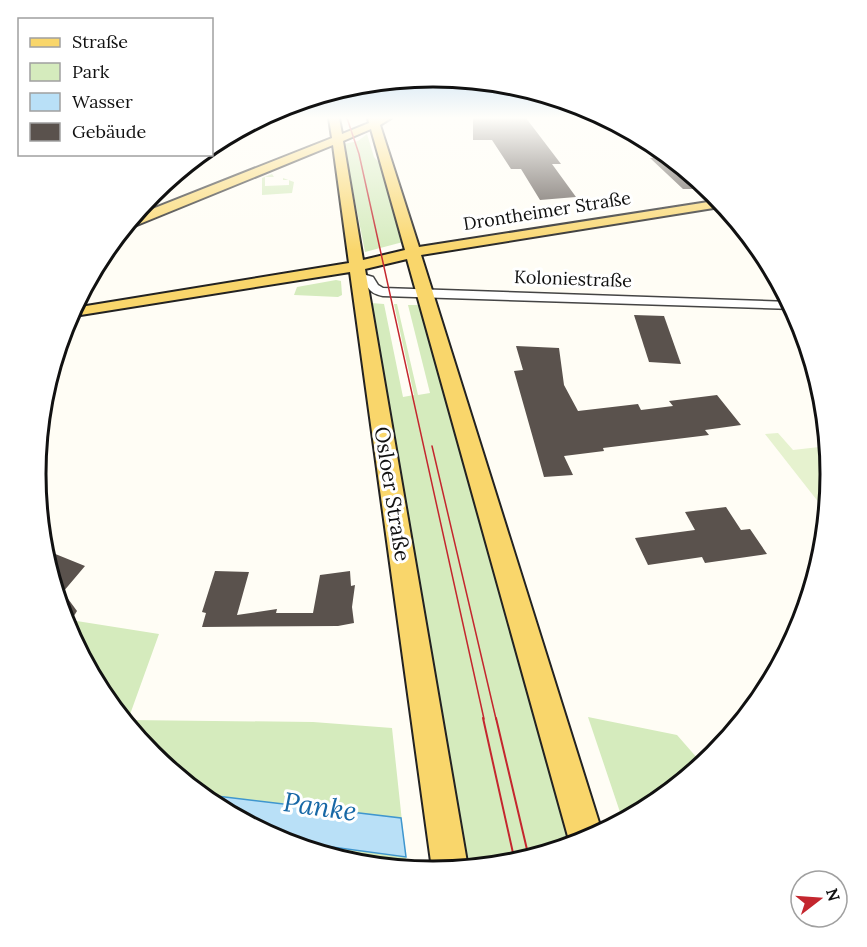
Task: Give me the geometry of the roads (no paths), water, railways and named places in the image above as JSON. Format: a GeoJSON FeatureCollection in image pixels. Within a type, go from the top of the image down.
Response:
{"type":"FeatureCollection","features":[{"type":"Feature","properties":{"kind":"main road"},"geometry":{"type":"LineString","coordinates":[[159,201],[265,162]]}},
{"type":"Feature","properties":{"kind":"main road"},"geometry":{"type":"LineString","coordinates":[[144,217],[274,162]]}},
{"type":"Feature","properties":{"kind":"main road","name":"Osloer Straße"},"geometry":{"type":"LineString","coordinates":[[341,162],[449,860]]}},
{"type":"Feature","properties":{"kind":"main road"},"geometry":{"type":"LineString","coordinates":[[388,162],[424,293],[584,830]]}},
{"type":"Feature","properties":{"kind":"main road","name":"Drontheimer Straße"},"geometry":{"type":"LineString","coordinates":[[358,271],[413,253],[712,205]]}},
{"type":"Feature","properties":{"kind":"main road"},"geometry":{"type":"LineString","coordinates":[[82,311],[358,271]]}},
{"type":"Feature","properties":{"kind":"street","name":"Koloniestraße"},"geometry":{"type":"LineString","coordinates":[[358,271],[379,292],[783,306]]}},
{"type":"Feature","properties":{"kind":"water"},"geometry":{"type":"Polygon","coordinates":[[[220,796],[401,818],[406,857],[334,847],[309,840],[262,821],[220,796]]]}},
{"type":"Feature","properties":{"kind":"tram line"},"geometry":{"type":"LineString","coordinates":[[361,162],[484,719]]}},
{"type":"Feature","properties":{"kind":"tram line"},"geometry":{"type":"LineString","coordinates":[[432,446],[496,719]]}},
{"type":"Feature","properties":{"kind":"tram line"},"geometry":{"type":"LineString","coordinates":[[483,718],[513,852]]}},
{"type":"Feature","properties":{"kind":"tram line"},"geometry":{"type":"LineString","coordinates":[[496,718],[527,849]]}},
{"type":"Feature","properties":{"kind":"water label","name":"Panke"},"geometry":{"type":"Point","coordinates":[320,807]}}]}
